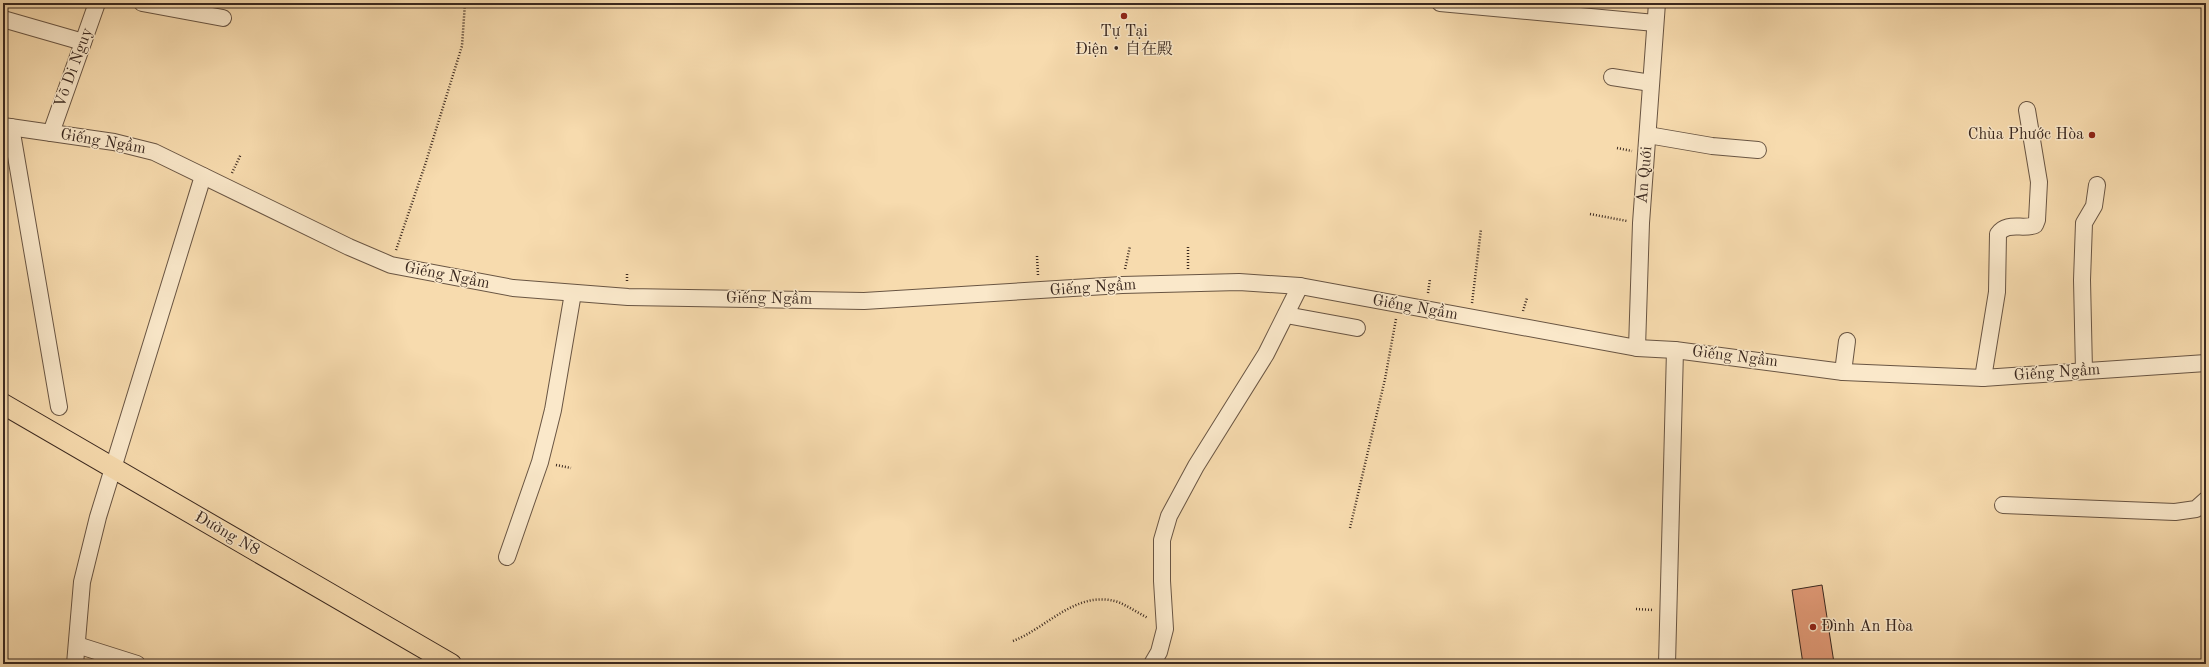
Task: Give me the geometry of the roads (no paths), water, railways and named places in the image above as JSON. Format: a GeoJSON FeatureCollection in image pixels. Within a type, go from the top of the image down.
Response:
{"type":"FeatureCollection","features":[{"type":"Feature","properties":{"kind":"main road","name":"Đường N8"},"geometry":{"type":"LineString","coordinates":[[3,404],[452,664]]}},
{"type":"Feature","properties":{"kind":"street","name":"Võ Di Nguy"},"geometry":{"type":"LineString","coordinates":[[51,133],[97,3]]}},
{"type":"Feature","properties":{"kind":"street"},"geometry":{"type":"LineString","coordinates":[[142,3],[223,18]]}},
{"type":"Feature","properties":{"kind":"street"},"geometry":{"type":"LineString","coordinates":[[1440,3],[1655,23]]}},
{"type":"Feature","properties":{"kind":"street","name":"An Quới"},"geometry":{"type":"LineString","coordinates":[[1637,348],[1641,223],[1657,3]]}},
{"type":"Feature","properties":{"kind":"street"},"geometry":{"type":"LineString","coordinates":[[3,19],[83,42]]}},
{"type":"Feature","properties":{"kind":"street"},"geometry":{"type":"LineString","coordinates":[[1612,77],[1651,83]]}},
{"type":"Feature","properties":{"kind":"street"},"geometry":{"type":"LineString","coordinates":[[1983,378],[1997,292],[1998,234],[2001,229],[2010,226],[2030,227],[2035,225],[2037,220],[2039,182],[2027,110]]}},
{"type":"Feature","properties":{"kind":"street"},"geometry":{"type":"LineString","coordinates":[[7,127],[59,407]]}},
{"type":"Feature","properties":{"kind":"street","name":"Giếng Ngầm"},"geometry":{"type":"LineString","coordinates":[[7,127],[114,142],[154,152],[348,247],[391,265],[513,288],[628,297],[864,301],[1122,285],[1239,282],[1300,286],[1637,348],[1675,350],[1843,372],[1983,378],[2206,363]]}},
{"type":"Feature","properties":{"kind":"street"},"geometry":{"type":"LineString","coordinates":[[1648,135],[1712,146],[1758,150]]}},
{"type":"Feature","properties":{"kind":"street"},"geometry":{"type":"LineString","coordinates":[[75,664],[82,582],[98,517],[203,176]]}},
{"type":"Feature","properties":{"kind":"street"},"geometry":{"type":"LineString","coordinates":[[2084,371],[2082,280],[2084,223],[2094,206],[2097,185]]}},
{"type":"Feature","properties":{"kind":"street"},"geometry":{"type":"LineString","coordinates":[[1152,664],[1159,652],[1166,629],[1162,581],[1162,540],[1169,516],[1196,466],[1266,354],[1300,286]]}},
{"type":"Feature","properties":{"kind":"street"},"geometry":{"type":"LineString","coordinates":[[507,557],[540,462],[553,410],[573,293]]}},
{"type":"Feature","properties":{"kind":"street"},"geometry":{"type":"LineString","coordinates":[[1286,315],[1356,328]]}},
{"type":"Feature","properties":{"kind":"street"},"geometry":{"type":"LineString","coordinates":[[1843,372],[1847,341]]}},
{"type":"Feature","properties":{"kind":"street"},"geometry":{"type":"LineString","coordinates":[[1667,664],[1675,350]]}},
{"type":"Feature","properties":{"kind":"street"},"geometry":{"type":"LineString","coordinates":[[2004,505],[2174,512],[2196,509],[2206,500]]}},
{"type":"Feature","properties":{"kind":"street"},"geometry":{"type":"LineString","coordinates":[[77,645],[137,664]]}},
{"type":"Feature","properties":{"kind":"place","name":"Tự Tại Điện • 自在殿"},"geometry":{"type":"Point","coordinates":[1124,16]}},
{"type":"Feature","properties":{"kind":"place","name":"Chùa Phước Hòa"},"geometry":{"type":"Point","coordinates":[2092,135]}},
{"type":"Feature","properties":{"kind":"place","name":"Đình An Hòa"},"geometry":{"type":"Point","coordinates":[1813,627]}}]}
